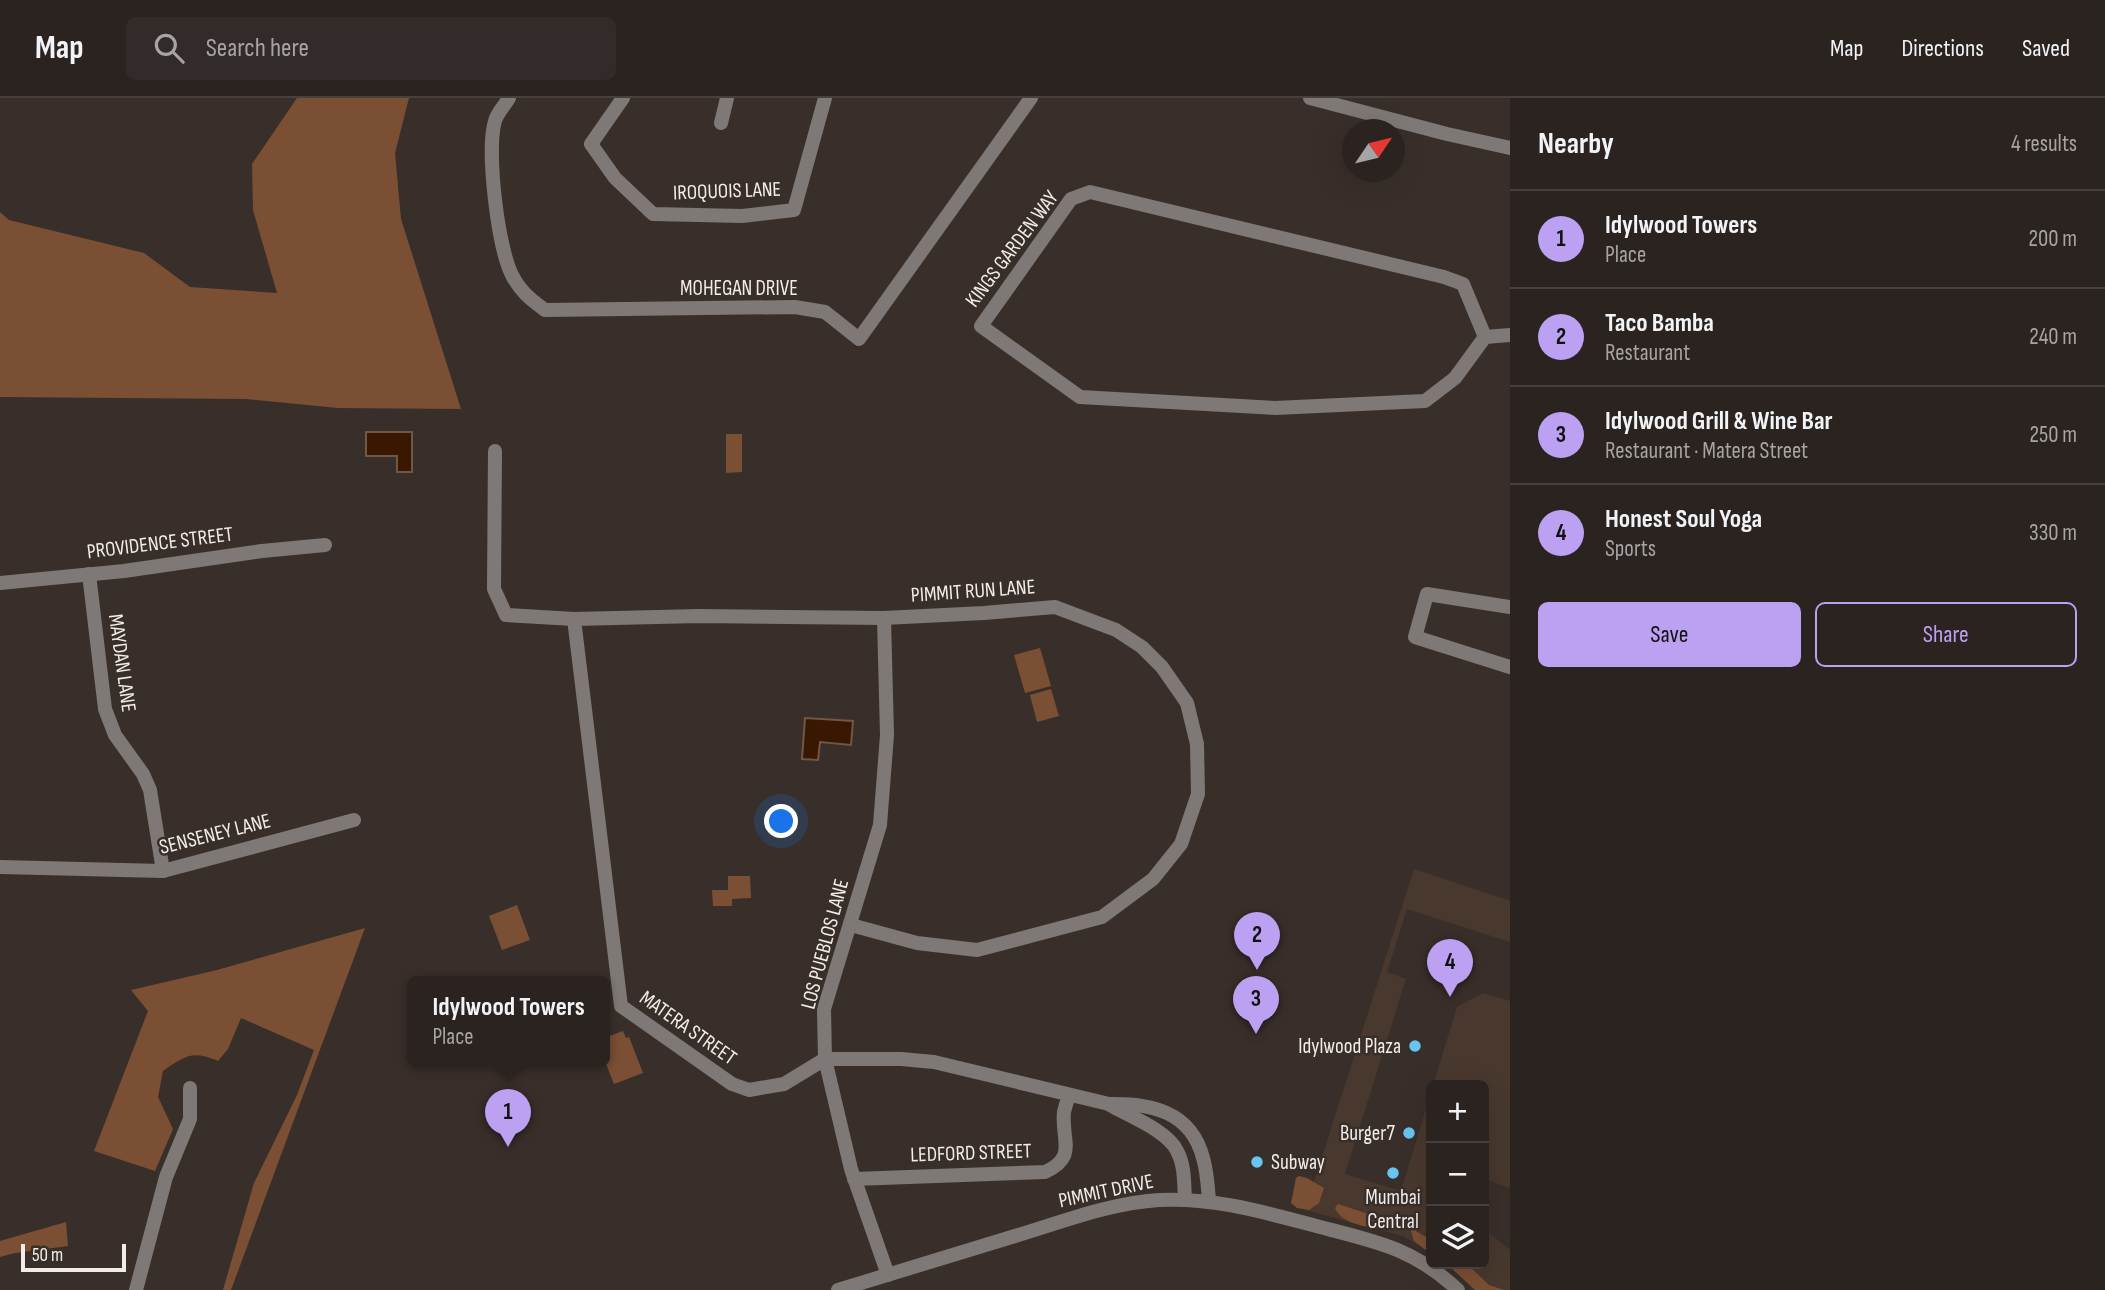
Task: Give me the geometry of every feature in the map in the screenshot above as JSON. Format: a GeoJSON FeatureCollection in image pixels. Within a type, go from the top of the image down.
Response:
{"type":"FeatureCollection","features":[{"type":"Feature","properties":{"kind":"street","name":"MOHEGAN DRIVE"},"geometry":{"type":"LineString","coordinates":[[509,98],[495,119],[492,148],[499,228],[510,272],[524,295],[545,310],[795,307],[825,312],[859,340],[1031,98]]}},
{"type":"Feature","properties":{"kind":"street","name":"IROQUOIS LANE"},"geometry":{"type":"LineString","coordinates":[[623,98],[591,144],[615,178],[653,214],[741,216],[794,210],[825,98]]}},
{"type":"Feature","properties":{"kind":"street"},"geometry":{"type":"LineString","coordinates":[[721,123],[727,98]]}},
{"type":"Feature","properties":{"kind":"street"},"geometry":{"type":"LineString","coordinates":[[1310,98],[1510,148]]}},
{"type":"Feature","properties":{"kind":"street","name":"KINGS GARDEN WAY"},"geometry":{"type":"LineString","coordinates":[[1090,192],[1444,277],[1463,284],[1485,337],[1455,378],[1425,401],[1275,408],[1080,397],[981,326],[1071,200],[1090,192]]}},
{"type":"Feature","properties":{"kind":"street"},"geometry":{"type":"LineString","coordinates":[[1485,337],[1510,335]]}},
{"type":"Feature","properties":{"kind":"street","name":"PIMMIT RUN LANE"},"geometry":{"type":"LineString","coordinates":[[495,451],[494,589],[506,615],[574,619],[699,616],[884,618],[1055,607],[1116,630],[1142,647],[1163,667],[1186,703],[1197,744],[1198,794],[1181,844],[1153,879],[1102,917],[976,950],[917,943],[851,925]]}},
{"type":"Feature","properties":{"kind":"street","name":"PROVIDENCE STREET"},"geometry":{"type":"LineString","coordinates":[[0,583],[124,572],[262,551],[325,545]]}},
{"type":"Feature","properties":{"kind":"street","name":"MAYDAN LANE"},"geometry":{"type":"LineString","coordinates":[[89,574],[105,709],[115,735],[144,774],[150,790],[163,871]]}},
{"type":"Feature","properties":{"kind":"street"},"geometry":{"type":"LineString","coordinates":[[1510,607],[1427,594],[1415,637],[1510,667]]}},
{"type":"Feature","properties":{"kind":"street","name":"LOS PUEBLOS LANE"},"geometry":{"type":"LineString","coordinates":[[884,618],[887,735],[880,825],[824,1009],[825,1059],[854,1179],[888,1275]]}},
{"type":"Feature","properties":{"kind":"street","name":"MATERA STREET"},"geometry":{"type":"LineString","coordinates":[[574,619],[621,1006],[732,1084],[749,1090],[783,1084],[825,1059]]}},
{"type":"Feature","properties":{"kind":"street","name":"SENSENEY LANE"},"geometry":{"type":"LineString","coordinates":[[0,867],[163,871],[354,820]]}},
{"type":"Feature","properties":{"kind":"street"},"geometry":{"type":"LineString","coordinates":[[825,1059],[934,1062],[1069,1096],[1108,1104],[1161,1109],[1187,1128],[1198,1142],[1204,1158],[1209,1201]]}},
{"type":"Feature","properties":{"kind":"street"},"geometry":{"type":"LineString","coordinates":[[136,1290],[166,1177],[190,1119],[190,1088]]}},
{"type":"Feature","properties":{"kind":"street","name":"LEDFORD STREET"},"geometry":{"type":"LineString","coordinates":[[854,1179],[1045,1172],[1059,1166],[1066,1153],[1064,1112],[1069,1096]]}},
{"type":"Feature","properties":{"kind":"street"},"geometry":{"type":"LineString","coordinates":[[1108,1104],[1168,1138],[1178,1151],[1185,1200]]}},
{"type":"Feature","properties":{"kind":"street","name":"PIMMIT DRIVE"},"geometry":{"type":"LineString","coordinates":[[838,1290],[1081,1215],[1133,1203],[1185,1200],[1209,1201],[1278,1216],[1394,1247],[1420,1261],[1458,1290]]}},
{"type":"Feature","properties":{"kind":"shaded area"},"geometry":{"type":"Polygon","coordinates":[[[297,98],[409,98],[395,153],[401,219],[461,409],[338,408],[246,399],[0,397],[0,212],[9,220],[144,253],[190,287],[277,293],[253,210],[252,164],[297,98]]]}},
{"type":"Feature","properties":{"kind":"shaded area"},"geometry":{"type":"Polygon","coordinates":[[[366,432],[412,432],[412,472],[397,472],[397,456],[366,456],[366,432]]]}},
{"type":"Feature","properties":{"kind":"shaded area"},"geometry":{"type":"Polygon","coordinates":[[[726,434],[742,434],[742,472],[726,473],[726,434]]]}},
{"type":"Feature","properties":{"kind":"shaded area"},"geometry":{"type":"Polygon","coordinates":[[[1040,648],[1051,686],[1025,693],[1014,655],[1040,648]]]}},
{"type":"Feature","properties":{"kind":"shaded area"},"geometry":{"type":"Polygon","coordinates":[[[1051,689],[1059,716],[1037,722],[1030,695],[1051,689]]]}},
{"type":"Feature","properties":{"kind":"shaded area"},"geometry":{"type":"Polygon","coordinates":[[[805,718],[853,721],[851,745],[820,742],[818,760],[802,759],[805,718]]]}},
{"type":"Feature","properties":{"kind":"shaded area","name":"Idylwood Plaza"},"geometry":{"type":"Polygon","coordinates":[[[1414,869],[1510,901],[1510,942],[1407,909],[1387,972],[1406,979],[1345,1174],[1401,1191],[1426,1108],[1426,1250],[1403,1236],[1305,1210],[1414,869]]]}},
{"type":"Feature","properties":{"kind":"shaded area"},"geometry":{"type":"Polygon","coordinates":[[[728,876],[750,876],[751,898],[732,899],[732,906],[713,906],[712,890],[728,890],[728,876]]]}},
{"type":"Feature","properties":{"kind":"shaded area"},"geometry":{"type":"Polygon","coordinates":[[[517,905],[530,940],[502,950],[489,916],[517,905]]]}},
{"type":"Feature","properties":{"kind":"shaded area"},"geometry":{"type":"Polygon","coordinates":[[[365,928],[231,1290],[223,1290],[254,1183],[297,1095],[314,1050],[241,1018],[228,1049],[218,1061],[202,1056],[189,1056],[163,1071],[158,1097],[173,1129],[155,1171],[94,1151],[148,1011],[131,990],[217,970],[365,928]]]}},
{"type":"Feature","properties":{"kind":"shaded area","name":"Idylwood Plaza"},"geometry":{"type":"Polygon","coordinates":[[[1483,993],[1510,1001],[1510,1188],[1489,1181],[1489,1080],[1435,1080],[1457,1007],[1483,993]]]}},
{"type":"Feature","properties":{"kind":"shaded area"},"geometry":{"type":"Polygon","coordinates":[[[623,1031],[626,1038],[629,1037],[643,1073],[614,1084],[607,1067],[610,1067],[610,1036],[623,1031]]]}},
{"type":"Feature","properties":{"kind":"shaded area"},"geometry":{"type":"Polygon","coordinates":[[[1299,1176],[1324,1188],[1319,1203],[1309,1210],[1297,1208],[1291,1203],[1296,1178],[1299,1176]]]}},
{"type":"Feature","properties":{"kind":"shaded area"},"geometry":{"type":"Polygon","coordinates":[[[1338,1204],[1390,1221],[1392,1224],[1383,1229],[1355,1224],[1338,1213],[1335,1208],[1338,1204]]]}},
{"type":"Feature","properties":{"kind":"shaded area"},"geometry":{"type":"Polygon","coordinates":[[[1415,1219],[1418,1219],[1416,1231],[1426,1237],[1426,1250],[1414,1241],[1410,1228],[1415,1219]]]}},
{"type":"Feature","properties":{"kind":"shaded area"},"geometry":{"type":"Polygon","coordinates":[[[66,1222],[68,1246],[0,1257],[0,1241],[66,1222]]]}},
{"type":"Feature","properties":{"kind":"shaded area"},"geometry":{"type":"Polygon","coordinates":[[[1489,1233],[1510,1250],[1510,1290],[1475,1290],[1452,1269],[1489,1269],[1489,1233]]]}},
{"type":"Feature","properties":{"kind":"shaded area"},"geometry":{"type":"Polygon","coordinates":[[[1452,1269],[1472,1269],[1489,1285],[1504,1290],[1475,1290],[1452,1269]]]}},
{"type":"Feature","properties":{"kind":"place","name":"Taco Bamba"},"geometry":{"type":"Point","coordinates":[1257,970]}},
{"type":"Feature","properties":{"kind":"place","name":"Honest Soul Yoga"},"geometry":{"type":"Point","coordinates":[1450,997]}},
{"type":"Feature","properties":{"kind":"place","name":"Idylwood Grill & Wine Bar"},"geometry":{"type":"Point","coordinates":[1256,1034]}},
{"type":"Feature","properties":{"kind":"place","name":"Idylwood Plaza"},"geometry":{"type":"Point","coordinates":[1415,1046]}},
{"type":"Feature","properties":{"kind":"place","name":"Burger7"},"geometry":{"type":"Point","coordinates":[1409,1133]}},
{"type":"Feature","properties":{"kind":"place","name":"Idylwood Towers"},"geometry":{"type":"Point","coordinates":[508,1147]}},
{"type":"Feature","properties":{"kind":"place","name":"Subway"},"geometry":{"type":"Point","coordinates":[1257,1162]}},
{"type":"Feature","properties":{"kind":"place","name":"Mumbai Central"},"geometry":{"type":"Point","coordinates":[1393,1173]}}]}
